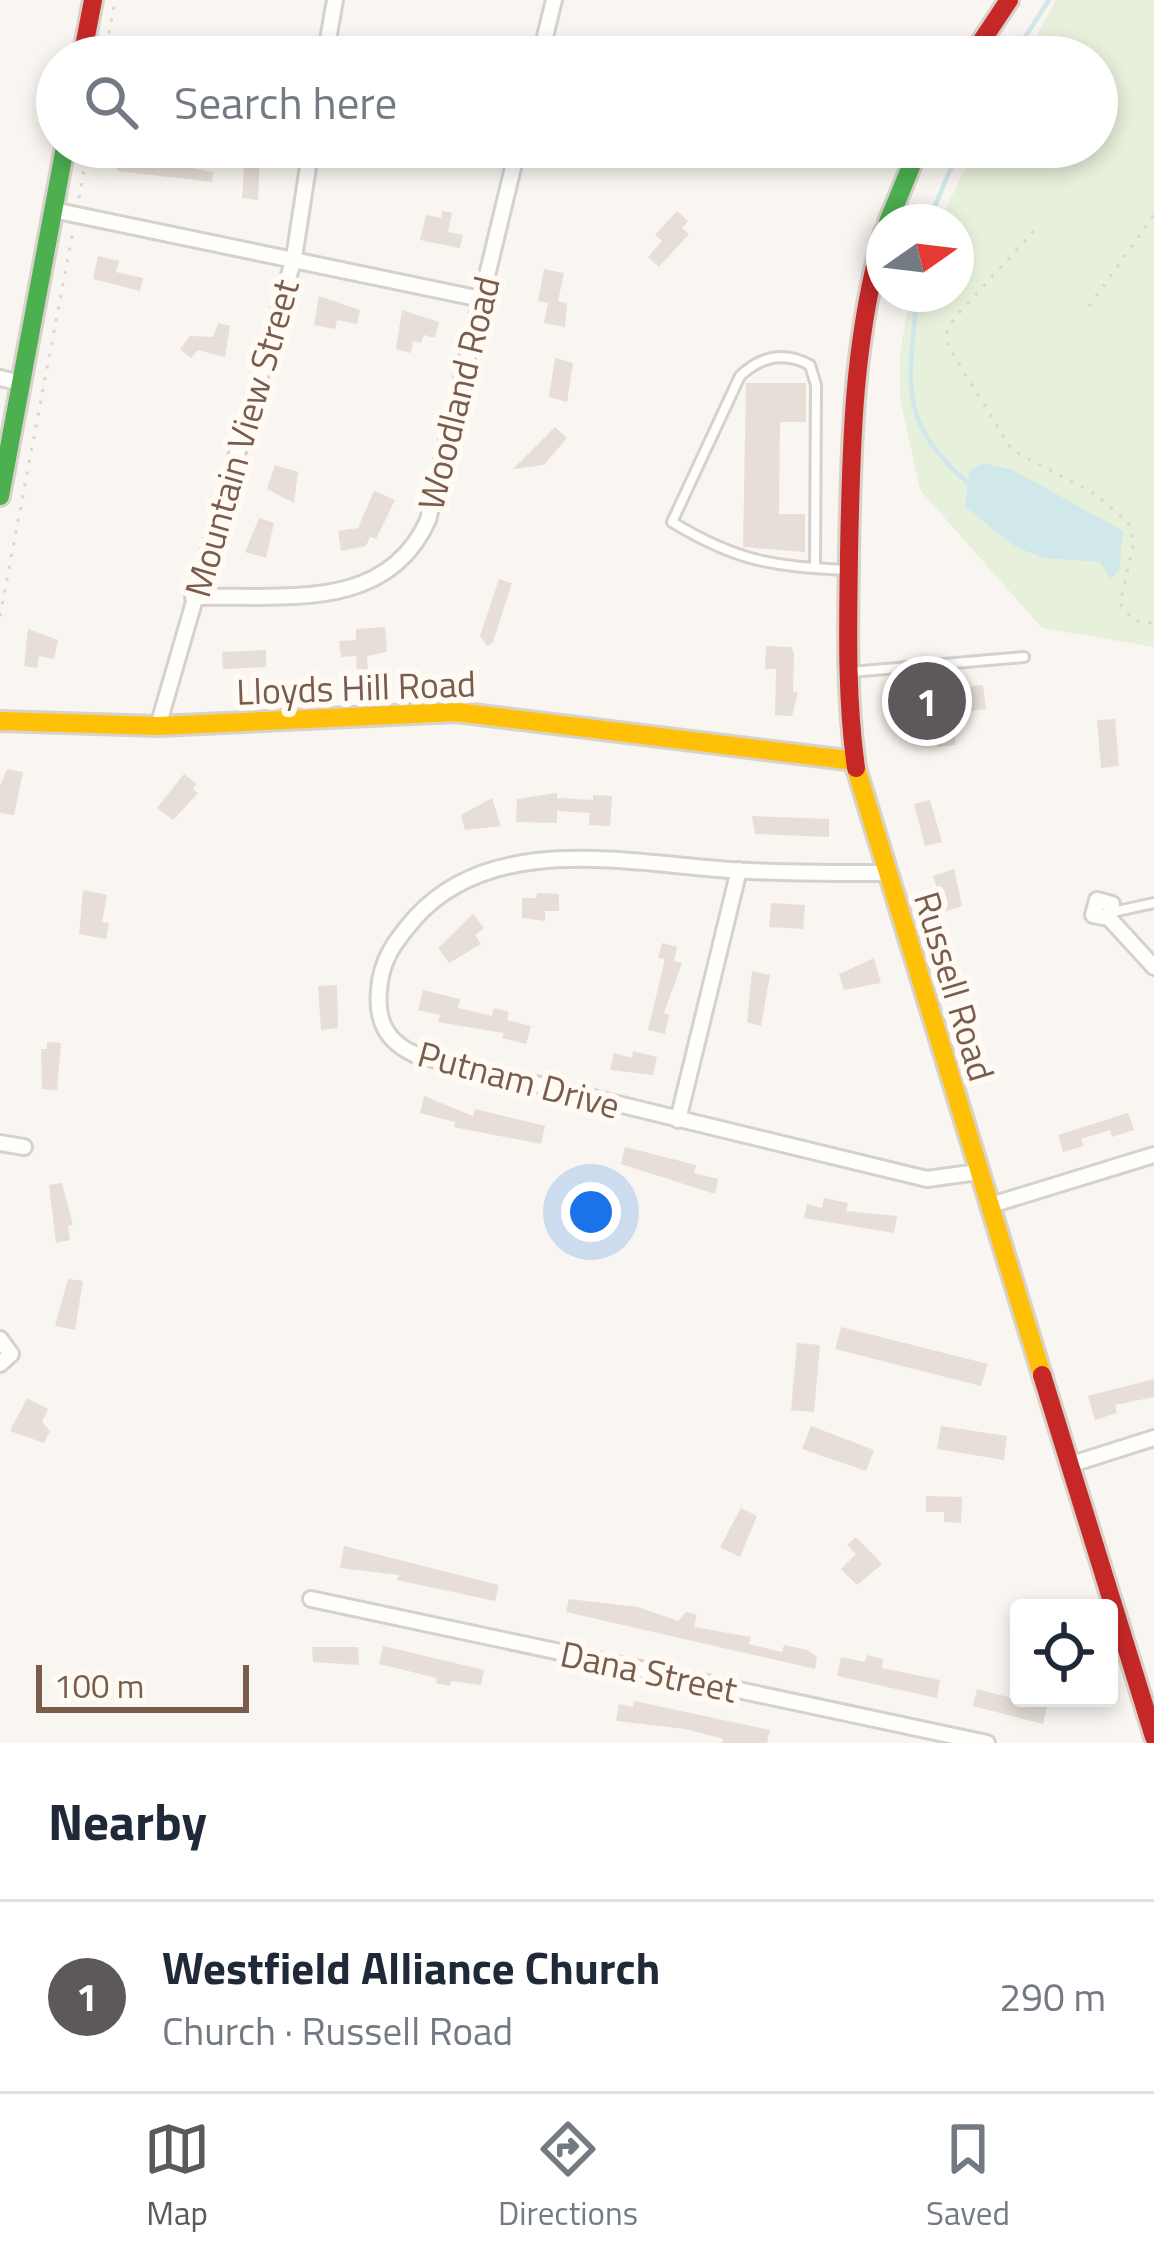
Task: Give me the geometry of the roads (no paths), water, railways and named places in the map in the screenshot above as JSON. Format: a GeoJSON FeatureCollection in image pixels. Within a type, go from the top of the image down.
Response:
{"type":"FeatureCollection","features":[{"type":"Feature","properties":{"kind":"main road"},"geometry":{"type":"LineString","coordinates":[[86,36],[93,0]]}},
{"type":"Feature","properties":{"kind":"main road"},"geometry":{"type":"LineString","coordinates":[[985,36],[1009,0]]}},
{"type":"Feature","properties":{"kind":"main road"},"geometry":{"type":"LineString","coordinates":[[0,496],[61,168]]}},
{"type":"Feature","properties":{"kind":"main road"},"geometry":{"type":"LineString","coordinates":[[895,204],[910,168]]}},
{"type":"Feature","properties":{"kind":"main road","name":"Russell Road"},"geometry":{"type":"LineString","coordinates":[[866,299],[853,393],[849,570],[855,761],[1154,1737]]}},
{"type":"Feature","properties":{"kind":"main road","name":"Lloyds Hill Road"},"geometry":{"type":"LineString","coordinates":[[0,721],[158,726],[456,712],[855,761]]}},
{"type":"Feature","properties":{"kind":"street"},"geometry":{"type":"LineString","coordinates":[[328,36],[334,0]]}},
{"type":"Feature","properties":{"kind":"street"},"geometry":{"type":"LineString","coordinates":[[545,36],[554,0]]}},
{"type":"Feature","properties":{"kind":"street","name":"Mountain View Street"},"geometry":{"type":"LineString","coordinates":[[158,726],[294,258],[308,168]]}},
{"type":"Feature","properties":{"kind":"street","name":"Woodland Road"},"geometry":{"type":"LineString","coordinates":[[193,597],[342,591],[368,584],[410,556],[428,520],[513,168]]}},
{"type":"Feature","properties":{"kind":"street"},"geometry":{"type":"LineString","coordinates":[[53,210],[481,299]]}},
{"type":"Feature","properties":{"kind":"street"},"geometry":{"type":"LineString","coordinates":[[0,378],[21,382]]}},
{"type":"Feature","properties":{"kind":"street","name":"Putnam Drive"},"geometry":{"type":"LineString","coordinates":[[886,873],[598,862],[506,865],[463,881],[432,901],[390,949],[382,966],[380,1016],[400,1048],[928,1179],[978,1172]]}},
{"type":"Feature","properties":{"kind":"street"},"geometry":{"type":"LineString","coordinates":[[678,1120],[739,870]]}},
{"type":"Feature","properties":{"kind":"street"},"geometry":{"type":"LineString","coordinates":[[1111,915],[1154,967]]}},
{"type":"Feature","properties":{"kind":"street"},"geometry":{"type":"LineString","coordinates":[[1,1143],[24,1147]]}},
{"type":"Feature","properties":{"kind":"street"},"geometry":{"type":"LineString","coordinates":[[988,1206],[1154,1155]]}},
{"type":"Feature","properties":{"kind":"street"},"geometry":{"type":"LineString","coordinates":[[0,1339],[11,1354],[0,1364]]}},
{"type":"Feature","properties":{"kind":"street"},"geometry":{"type":"LineString","coordinates":[[1069,1465],[1154,1438]]}},
{"type":"Feature","properties":{"kind":"street","name":"Dana Street"},"geometry":{"type":"LineString","coordinates":[[311,1599],[987,1743]]}},
{"type":"Feature","properties":{"kind":"lane"},"geometry":{"type":"LineString","coordinates":[[814,568],[816,385],[810,365],[794,356],[775,357],[754,363],[740,376],[672,522],[726,555],[814,568],[849,570]]}},
{"type":"Feature","properties":{"kind":"lane"},"geometry":{"type":"LineString","coordinates":[[850,673],[1024,657]]}},
{"type":"Feature","properties":{"kind":"lane"},"geometry":{"type":"LineString","coordinates":[[1111,915],[1154,903]]}},
{"type":"Feature","properties":{"kind":"water"},"geometry":{"type":"Polygon","coordinates":[[[983,463],[1013,470],[1123,531],[1119,570],[1111,579],[1100,562],[1043,558],[1016,547],[965,507],[969,471],[983,463]]]}},
{"type":"Feature","properties":{"kind":"waterway"},"geometry":{"type":"LineString","coordinates":[[1026,36],[1049,0]]}},
{"type":"Feature","properties":{"kind":"waterway"},"geometry":{"type":"LineString","coordinates":[[936,204],[951,168]]}},
{"type":"Feature","properties":{"kind":"waterway"},"geometry":{"type":"LineString","coordinates":[[916,312],[911,377],[918,419],[945,461],[969,484]]}},
{"type":"Feature","properties":{"kind":"place","name":"Westfield Alliance Church"},"geometry":{"type":"Point","coordinates":[927,701]}}]}
